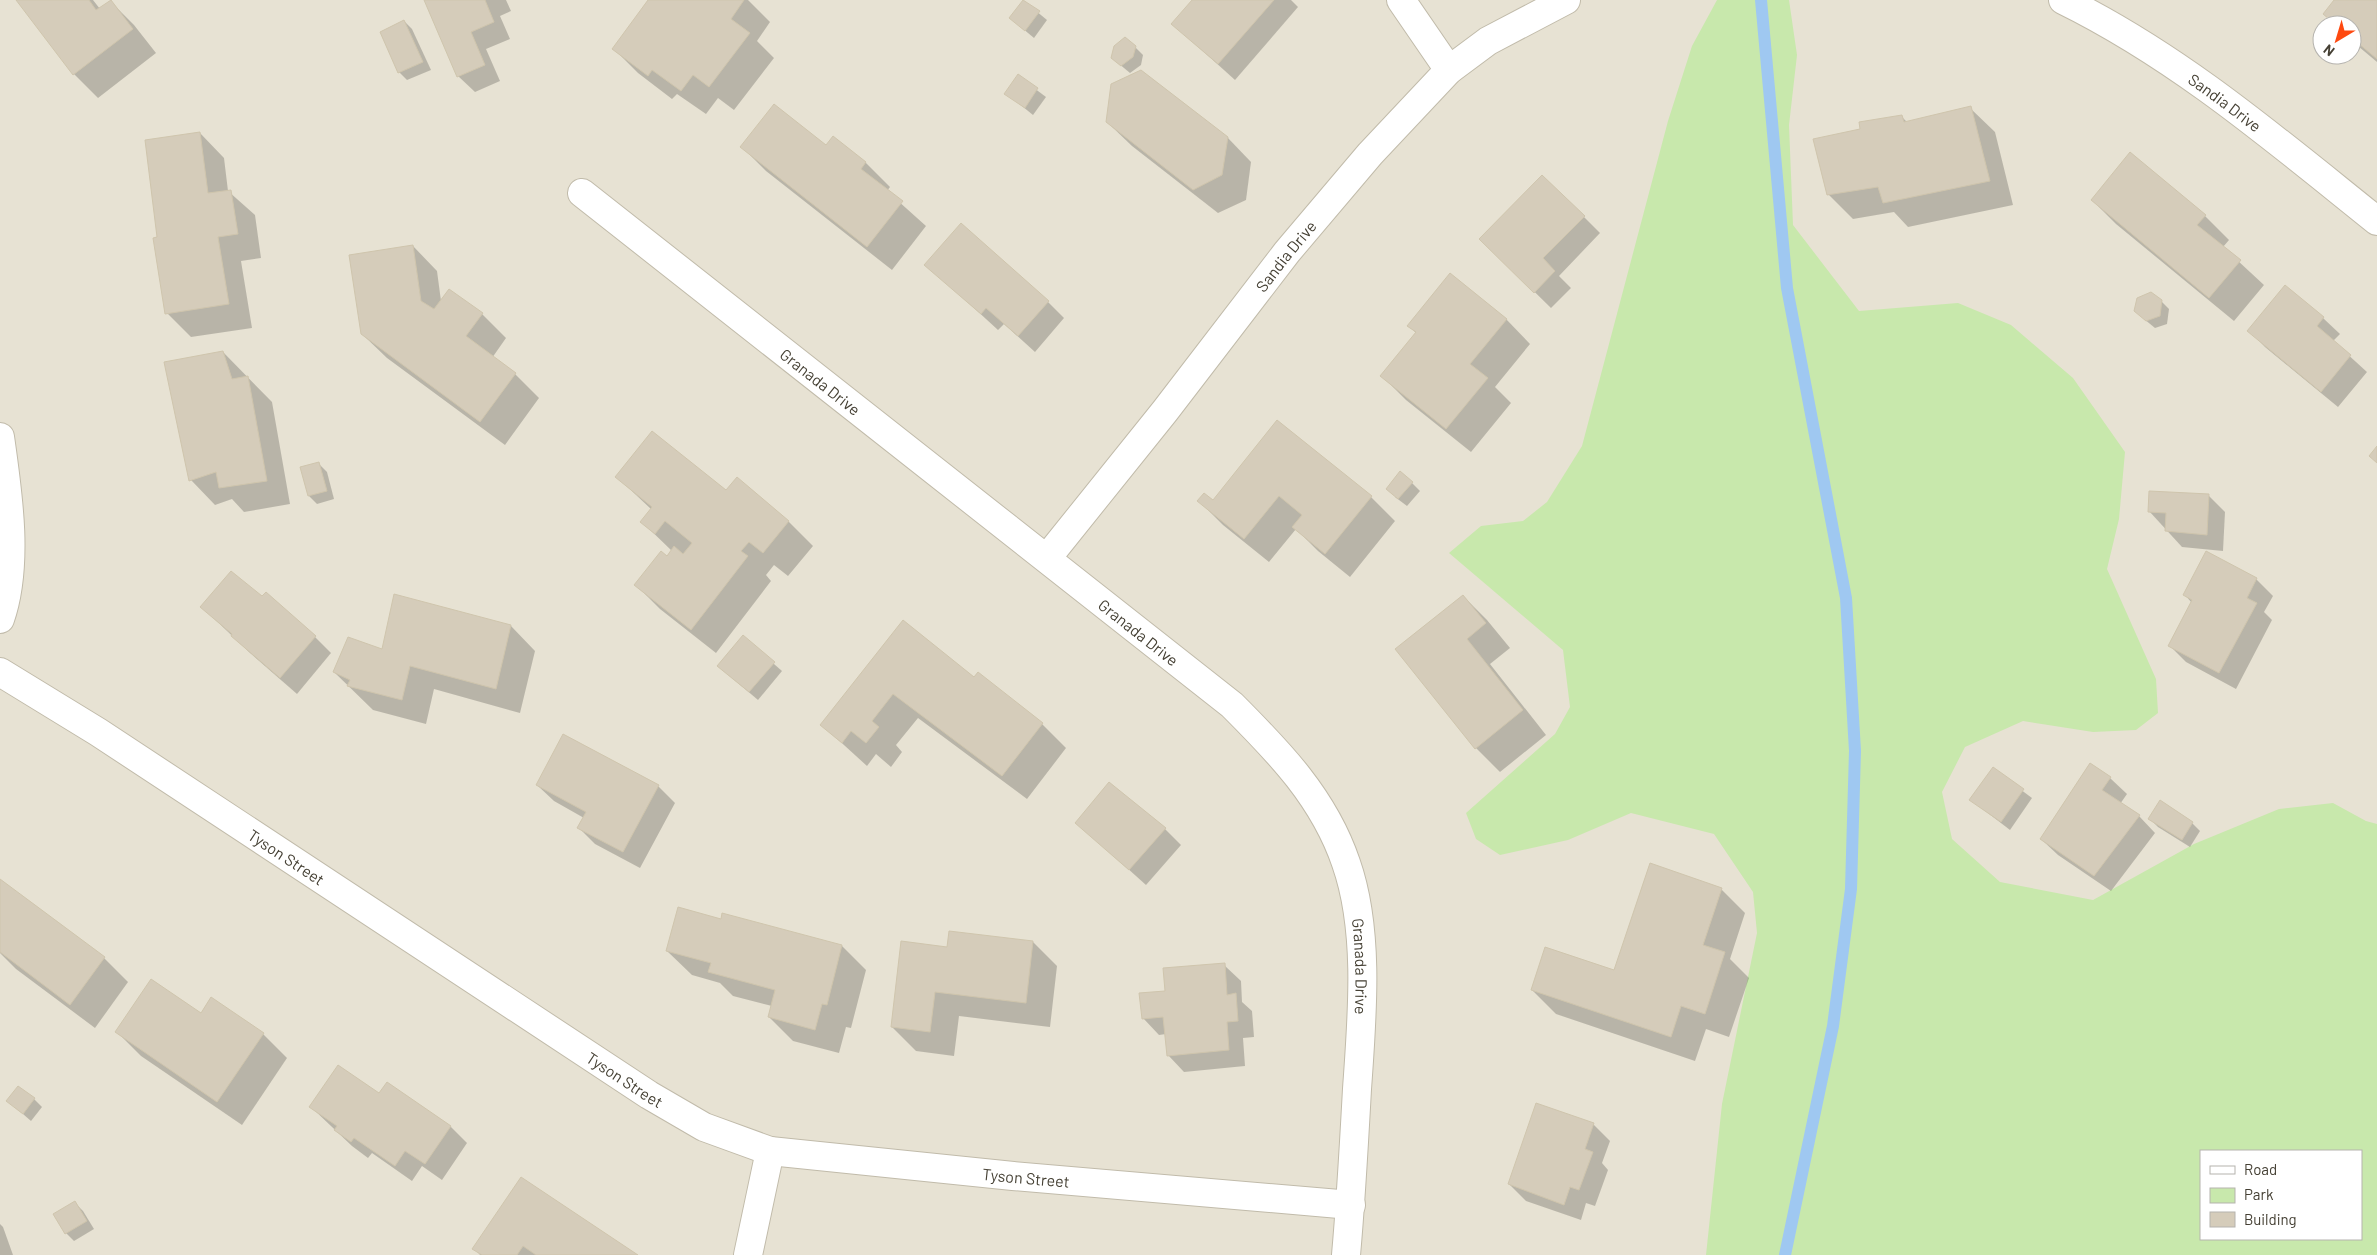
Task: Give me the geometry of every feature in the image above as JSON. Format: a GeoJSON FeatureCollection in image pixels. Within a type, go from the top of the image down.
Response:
{"type":"FeatureCollection","features":[{"type":"Feature","properties":{"kind":"street"},"geometry":{"type":"LineString","coordinates":[[1401,0],[1449,70]]}},
{"type":"Feature","properties":{"kind":"street","name":"Sandia Drive"},"geometry":{"type":"LineString","coordinates":[[1047,558],[1165,411],[1287,252],[1370,154],[1449,70],[1488,41],[1566,0]]}},
{"type":"Feature","properties":{"kind":"street","name":"Sandia Drive"},"geometry":{"type":"LineString","coordinates":[[2063,0],[2099,18],[2162,55],[2235,107],[2377,221]]}},
{"type":"Feature","properties":{"kind":"street","name":"Granada Drive"},"geometry":{"type":"LineString","coordinates":[[582,193],[1232,705],[1280,752],[1311,791],[1333,832],[1347,864],[1361,948],[1362,1020],[1351,1205],[1346,1255]]}},
{"type":"Feature","properties":{"kind":"street"},"geometry":{"type":"LineString","coordinates":[[0,437],[12,566],[5,605],[0,619]]}},
{"type":"Feature","properties":{"kind":"street","name":"Tyson Street"},"geometry":{"type":"LineString","coordinates":[[0,672],[98,732],[649,1095],[704,1127],[770,1151],[1014,1176],[1351,1205]]}},
{"type":"Feature","properties":{"kind":"street"},"geometry":{"type":"LineString","coordinates":[[748,1255],[770,1151]]}},
{"type":"Feature","properties":{"kind":"shaded area"},"geometry":{"type":"Polygon","coordinates":[[[0,0],[2377,0],[2377,1255],[0,1255],[0,0]]]}},
{"type":"Feature","properties":{"kind":"green space"},"geometry":{"type":"Polygon","coordinates":[[[1717,0],[1789,0],[1797,55],[1789,125],[1793,225],[1859,311],[1958,303],[2011,325],[2073,378],[2125,452],[2119,519],[2107,569],[2156,679],[2158,713],[2136,730],[2093,732],[2023,721],[1965,747],[1942,792],[1952,839],[2000,882],[2093,900],[2194,844],[2279,809],[2333,803],[2366,821],[2377,824],[2377,1255],[1706,1255],[1722,1104],[1757,933],[1753,892],[1714,834],[1631,813],[1568,840],[1500,855],[1476,839],[1466,813],[1555,734],[1570,707],[1563,650],[1449,553],[1481,526],[1523,521],[1547,502],[1582,446],[1668,121],[1692,46],[1717,0]]]}},
{"type":"Feature","properties":{"kind":"building"},"geometry":{"type":"Polygon","coordinates":[[[16,0],[89,0],[96,10],[111,0],[133,29],[73,75],[16,0]]]}},
{"type":"Feature","properties":{"kind":"building"},"geometry":{"type":"Polygon","coordinates":[[[424,0],[485,0],[494,22],[471,32],[485,65],[457,77],[424,0]]]}},
{"type":"Feature","properties":{"kind":"building"},"geometry":{"type":"Polygon","coordinates":[[[648,0],[744,0],[731,19],[750,33],[709,87],[693,75],[681,91],[652,70],[648,76],[612,49],[648,0]]]}},
{"type":"Feature","properties":{"kind":"building"},"geometry":{"type":"Polygon","coordinates":[[[1023,0],[1040,11],[1025,31],[1009,18],[1023,0]]]}},
{"type":"Feature","properties":{"kind":"building"},"geometry":{"type":"Polygon","coordinates":[[[1192,0],[1274,0],[1218,64],[1171,24],[1192,0]]]}},
{"type":"Feature","properties":{"kind":"building"},"geometry":{"type":"Polygon","coordinates":[[[2334,0],[2377,0],[2377,59],[2362,46],[2362,15],[2323,14],[2334,0]]]}},
{"type":"Feature","properties":{"kind":"building"},"geometry":{"type":"Polygon","coordinates":[[[404,20],[423,62],[398,73],[380,32],[404,20]]]}},
{"type":"Feature","properties":{"kind":"building"},"geometry":{"type":"Polygon","coordinates":[[[1125,37],[1136,46],[1133,57],[1121,66],[1111,58],[1114,46],[1125,37]]]}},
{"type":"Feature","properties":{"kind":"building"},"geometry":{"type":"Polygon","coordinates":[[[1141,70],[1228,137],[1222,175],[1193,190],[1106,122],[1111,84],[1141,70]]]}},
{"type":"Feature","properties":{"kind":"building"},"geometry":{"type":"Polygon","coordinates":[[[1018,74],[1038,88],[1025,108],[1004,94],[1018,74]]]}},
{"type":"Feature","properties":{"kind":"building"},"geometry":{"type":"Polygon","coordinates":[[[774,104],[826,145],[833,136],[866,162],[861,169],[903,201],[867,247],[740,147],[774,104]]]}},
{"type":"Feature","properties":{"kind":"building"},"geometry":{"type":"Polygon","coordinates":[[[1971,106],[1990,181],[1883,203],[1878,187],[1827,195],[1813,139],[1860,129],[1859,122],[1902,115],[1904,122],[1971,106]]]}},
{"type":"Feature","properties":{"kind":"building"},"geometry":{"type":"Polygon","coordinates":[[[200,132],[208,193],[231,190],[238,234],[218,237],[229,304],[165,314],[153,238],[157,237],[145,140],[200,132]]]}},
{"type":"Feature","properties":{"kind":"building"},"geometry":{"type":"Polygon","coordinates":[[[2130,152],[2206,215],[2197,225],[2241,260],[2209,298],[2091,200],[2130,152]]]}},
{"type":"Feature","properties":{"kind":"building"},"geometry":{"type":"Polygon","coordinates":[[[1542,175],[1585,216],[1543,258],[1555,271],[1534,293],[1479,239],[1542,175]]]}},
{"type":"Feature","properties":{"kind":"building"},"geometry":{"type":"Polygon","coordinates":[[[961,223],[1049,301],[1018,336],[986,308],[981,314],[924,265],[961,223]]]}},
{"type":"Feature","properties":{"kind":"building"},"geometry":{"type":"Polygon","coordinates":[[[413,245],[421,301],[434,309],[449,289],[483,313],[466,336],[516,373],[480,422],[361,334],[349,255],[413,245]]]}},
{"type":"Feature","properties":{"kind":"building"},"geometry":{"type":"Polygon","coordinates":[[[1450,273],[1507,319],[1470,364],[1488,378],[1446,429],[1380,376],[1416,332],[1407,326],[1450,273]]]}},
{"type":"Feature","properties":{"kind":"building"},"geometry":{"type":"Polygon","coordinates":[[[2285,285],[2324,317],[2317,326],[2351,355],[2321,392],[2247,331],[2285,285]]]}},
{"type":"Feature","properties":{"kind":"building"},"geometry":{"type":"Polygon","coordinates":[[[2151,292],[2162,300],[2160,316],[2146,321],[2134,311],[2137,298],[2151,292]]]}},
{"type":"Feature","properties":{"kind":"building"},"geometry":{"type":"Polygon","coordinates":[[[223,351],[232,379],[248,376],[267,481],[219,488],[216,472],[189,481],[164,362],[223,351]]]}},
{"type":"Feature","properties":{"kind":"building"},"geometry":{"type":"Polygon","coordinates":[[[1277,420],[1372,496],[1325,554],[1292,527],[1302,515],[1279,496],[1244,539],[1197,501],[1204,493],[1213,500],[1277,420]]]}},
{"type":"Feature","properties":{"kind":"building"},"geometry":{"type":"Polygon","coordinates":[[[652,431],[726,490],[737,477],[789,521],[763,553],[749,542],[741,551],[748,556],[691,630],[634,585],[661,551],[667,556],[674,546],[683,554],[692,543],[665,521],[655,534],[640,522],[652,507],[615,477],[652,431]]]}},
{"type":"Feature","properties":{"kind":"building"},"geometry":{"type":"Polygon","coordinates":[[[2377,446],[2377,463],[2369,456],[2377,446]]]}},
{"type":"Feature","properties":{"kind":"building"},"geometry":{"type":"Polygon","coordinates":[[[319,462],[327,491],[308,496],[300,467],[319,462]]]}},
{"type":"Feature","properties":{"kind":"building"},"geometry":{"type":"Polygon","coordinates":[[[1400,471],[1413,482],[1398,499],[1386,489],[1400,471]]]}},
{"type":"Feature","properties":{"kind":"building"},"geometry":{"type":"Polygon","coordinates":[[[2149,491],[2209,494],[2207,535],[2165,531],[2166,513],[2148,512],[2149,491]]]}},
{"type":"Feature","properties":{"kind":"building"},"geometry":{"type":"Polygon","coordinates":[[[2206,551],[2257,578],[2247,598],[2257,603],[2219,673],[2168,646],[2192,600],[2183,595],[2206,551]]]}},
{"type":"Feature","properties":{"kind":"building"},"geometry":{"type":"Polygon","coordinates":[[[231,571],[262,596],[266,592],[316,636],[280,678],[200,607],[231,571]]]}},
{"type":"Feature","properties":{"kind":"building"},"geometry":{"type":"Polygon","coordinates":[[[394,594],[511,625],[496,689],[410,666],[402,700],[347,686],[350,680],[333,672],[348,637],[382,649],[394,594]]]}},
{"type":"Feature","properties":{"kind":"building"},"geometry":{"type":"Polygon","coordinates":[[[1463,595],[1486,623],[1467,639],[1523,710],[1475,749],[1395,649],[1463,595]]]}},
{"type":"Feature","properties":{"kind":"building"},"geometry":{"type":"Polygon","coordinates":[[[903,620],[974,677],[978,672],[1043,723],[1002,776],[893,694],[872,721],[879,727],[866,743],[851,731],[842,743],[820,725],[903,620]]]}},
{"type":"Feature","properties":{"kind":"building"},"geometry":{"type":"Polygon","coordinates":[[[743,635],[775,662],[749,692],[717,666],[743,635]]]}},
{"type":"Feature","properties":{"kind":"building"},"geometry":{"type":"Polygon","coordinates":[[[563,734],[659,785],[623,852],[577,828],[586,812],[536,785],[563,734]]]}},
{"type":"Feature","properties":{"kind":"building"},"geometry":{"type":"Polygon","coordinates":[[[2090,763],[2111,777],[2102,790],[2140,815],[2094,876],[2040,839],[2090,763]]]}},
{"type":"Feature","properties":{"kind":"building"},"geometry":{"type":"Polygon","coordinates":[[[1993,767],[2024,789],[2001,822],[1969,800],[1993,767]]]}},
{"type":"Feature","properties":{"kind":"building"},"geometry":{"type":"Polygon","coordinates":[[[1109,782],[1166,828],[1129,870],[1075,823],[1109,782]]]}},
{"type":"Feature","properties":{"kind":"building"},"geometry":{"type":"Polygon","coordinates":[[[2160,800],[2193,822],[2182,840],[2148,819],[2160,800]]]}},
{"type":"Feature","properties":{"kind":"building"},"geometry":{"type":"Polygon","coordinates":[[[1650,863],[1722,888],[1703,945],[1725,952],[1705,1014],[1681,1006],[1671,1037],[1531,990],[1545,947],[1614,970],[1650,863]]]}},
{"type":"Feature","properties":{"kind":"building"},"geometry":{"type":"Polygon","coordinates":[[[0,879],[105,957],[70,1005],[0,952],[0,879]]]}},
{"type":"Feature","properties":{"kind":"building"},"geometry":{"type":"Polygon","coordinates":[[[678,907],[721,919],[722,913],[842,945],[827,1005],[822,1004],[815,1030],[768,1017],[775,990],[708,972],[711,963],[666,951],[678,907]]]}},
{"type":"Feature","properties":{"kind":"building"},"geometry":{"type":"Polygon","coordinates":[[[949,931],[1033,941],[1026,1003],[935,992],[930,1032],[891,1027],[901,941],[947,947],[949,931]]]}},
{"type":"Feature","properties":{"kind":"building"},"geometry":{"type":"Polygon","coordinates":[[[1225,963],[1227,995],[1236,993],[1238,1021],[1227,1022],[1229,1050],[1167,1056],[1163,1017],[1142,1019],[1139,993],[1165,991],[1163,968],[1225,963]]]}},
{"type":"Feature","properties":{"kind":"building"},"geometry":{"type":"Polygon","coordinates":[[[151,979],[201,1013],[211,997],[264,1033],[217,1102],[115,1032],[151,979]]]}},
{"type":"Feature","properties":{"kind":"building"},"geometry":{"type":"Polygon","coordinates":[[[338,1065],[379,1093],[387,1082],[451,1126],[425,1164],[405,1151],[395,1166],[354,1138],[351,1142],[334,1130],[337,1126],[309,1107],[338,1065]]]}},
{"type":"Feature","properties":{"kind":"building"},"geometry":{"type":"Polygon","coordinates":[[[18,1086],[35,1098],[23,1114],[6,1101],[18,1086]]]}},
{"type":"Feature","properties":{"kind":"building"},"geometry":{"type":"Polygon","coordinates":[[[1536,1103],[1594,1123],[1585,1149],[1593,1152],[1579,1190],[1570,1187],[1564,1205],[1508,1184],[1536,1103]]]}},
{"type":"Feature","properties":{"kind":"building"},"geometry":{"type":"Polygon","coordinates":[[[521,1177],[638,1255],[536,1255],[523,1246],[517,1255],[482,1255],[472,1249],[521,1177]]]}},
{"type":"Feature","properties":{"kind":"building"},"geometry":{"type":"Polygon","coordinates":[[[75,1201],[87,1221],[65,1234],[53,1214],[75,1201]]]}},
{"type":"Feature","properties":{"kind":"waterway"},"geometry":{"type":"LineString","coordinates":[[1761,0],[1787,288],[1846,598],[1855,751],[1851,889],[1833,1026],[1785,1255]]}}]}
